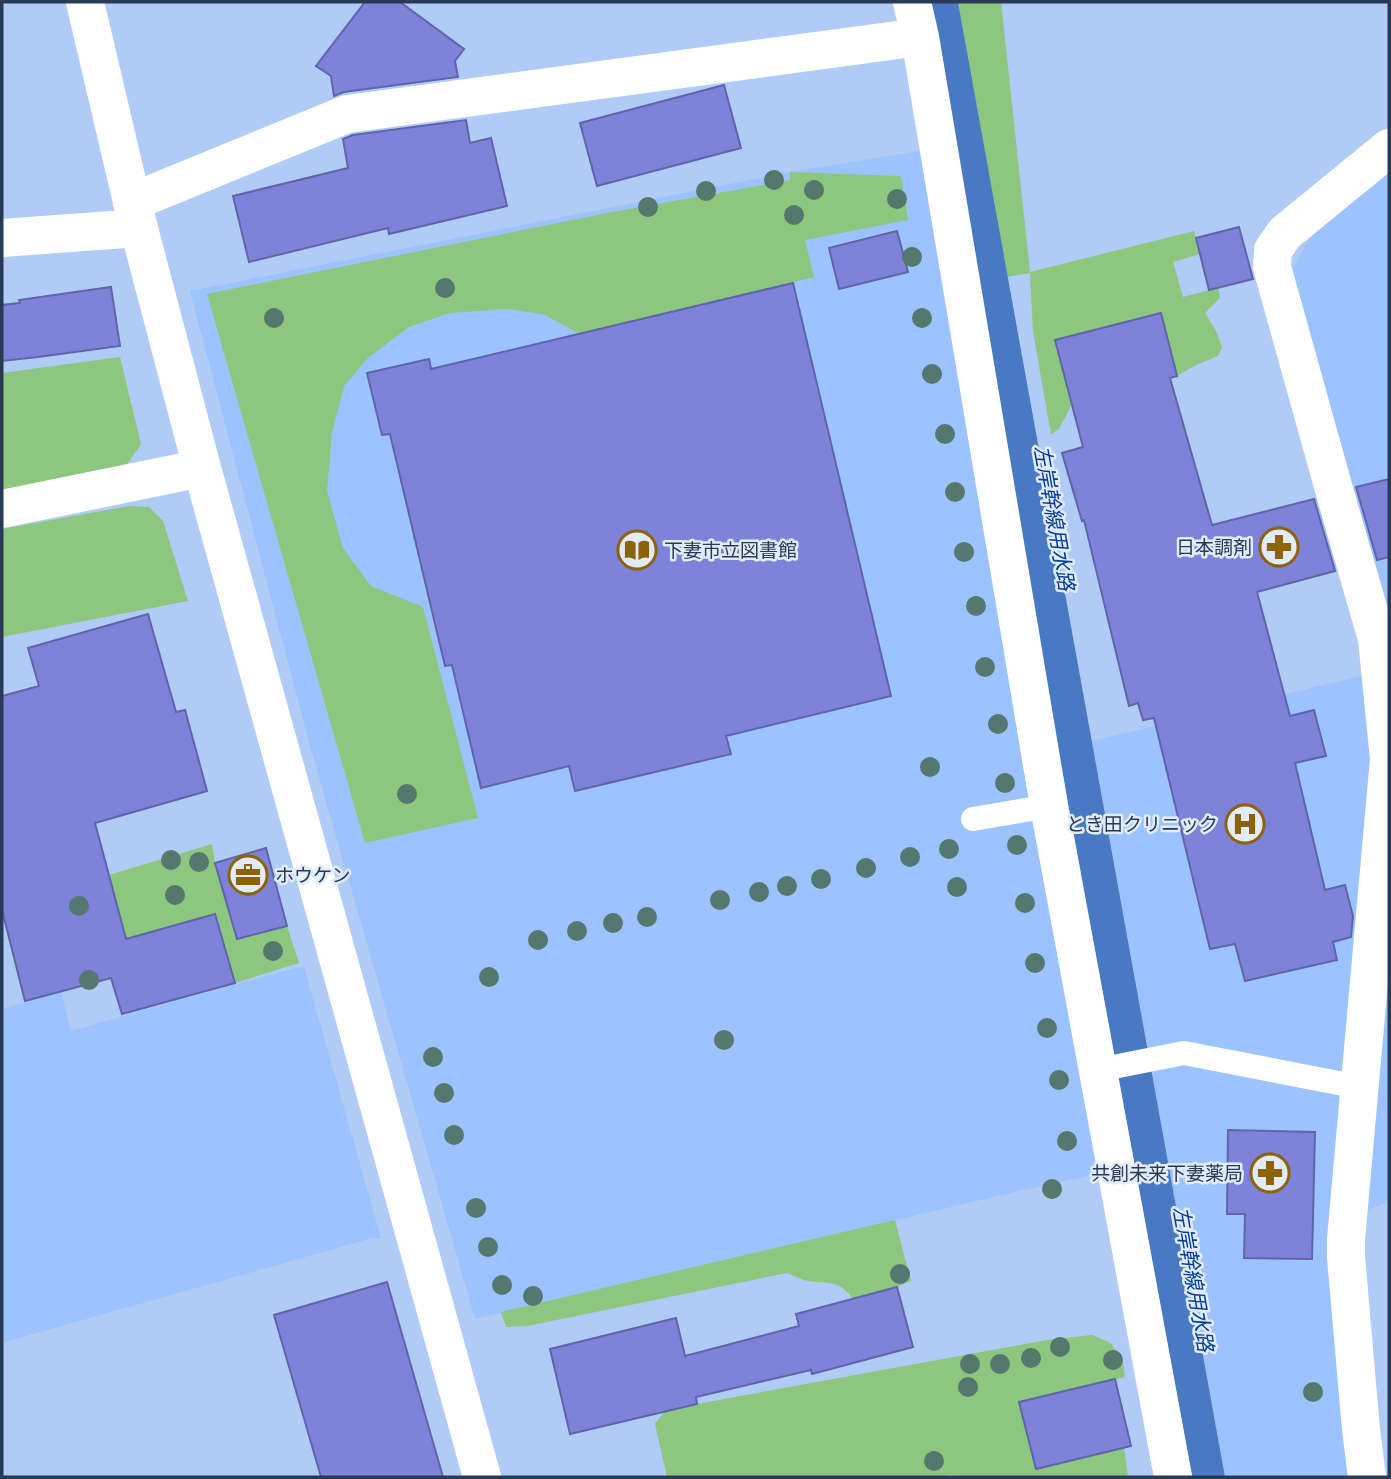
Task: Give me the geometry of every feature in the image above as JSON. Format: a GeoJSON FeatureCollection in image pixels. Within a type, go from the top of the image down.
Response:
{"type":"FeatureCollection","features":[{"type":"Feature","properties":{"kind":"street"},"geometry":{"type":"LineString","coordinates":[[85,2],[136,215],[202,468],[482,1477]]}},
{"type":"Feature","properties":{"kind":"street"},"geometry":{"type":"LineString","coordinates":[[2,238],[136,215],[347,114],[916,19],[1049,806],[1173,1477]]}},
{"type":"Feature","properties":{"kind":"street"},"geometry":{"type":"LineString","coordinates":[[1367,1477],[1346,1257],[1389,759],[1377,639],[1272,267],[1273,250],[1285,233],[1389,148]]}},
{"type":"Feature","properties":{"kind":"street"},"geometry":{"type":"LineString","coordinates":[[2,509],[202,468]]}},
{"type":"Feature","properties":{"kind":"lane"},"geometry":{"type":"LineString","coordinates":[[973,819],[1049,806]]}},
{"type":"Feature","properties":{"kind":"lane"},"geometry":{"type":"LineString","coordinates":[[1098,1070],[1184,1053],[1359,1087]]}},
{"type":"Feature","properties":{"kind":"shaded area"},"geometry":{"type":"Polygon","coordinates":[[[922,2],[958,2],[1225,1477],[1192,1477],[922,2]]]}},
{"type":"Feature","properties":{"kind":"shaded area"},"geometry":{"type":"Polygon","coordinates":[[[938,148],[1116,1170],[475,1319],[310,746],[190,291],[790,172],[938,148]]]}},
{"type":"Feature","properties":{"kind":"shaded area"},"geometry":{"type":"Polygon","coordinates":[[[1389,164],[1389,1202],[1361,1212],[1367,1477],[1225,1477],[1092,741],[1381,671],[1358,568],[1250,594],[1231,520],[1335,493],[1290,274],[1313,232],[1389,164]]]}},
{"type":"Feature","properties":{"kind":"shaded area"},"geometry":{"type":"Polygon","coordinates":[[[304,967],[381,1238],[369,1239],[2,1343],[2,1009],[61,991],[71,1031],[304,967]]]}},
{"type":"Feature","properties":{"kind":"green space"},"geometry":{"type":"Polygon","coordinates":[[[958,2],[1001,2],[1030,272],[1194,231],[1200,254],[1173,262],[1183,297],[1218,288],[1220,298],[1205,313],[1222,347],[1218,356],[1177,376],[1160,313],[1055,340],[1072,404],[1059,429],[1051,434],[1033,332],[1030,273],[1007,277],[958,2]]]}},
{"type":"Feature","properties":{"kind":"green space"},"geometry":{"type":"Polygon","coordinates":[[[790,172],[901,176],[908,220],[805,240],[814,277],[580,334],[543,314],[507,309],[450,313],[409,327],[368,358],[344,386],[332,433],[327,491],[343,548],[371,586],[423,607],[478,818],[365,843],[207,294],[602,214],[790,180],[790,172]]]}},
{"type":"Feature","properties":{"kind":"green space"},"geometry":{"type":"Polygon","coordinates":[[[120,357],[141,444],[128,463],[115,471],[2,495],[2,373],[120,357]]]}},
{"type":"Feature","properties":{"kind":"green space"},"geometry":{"type":"Polygon","coordinates":[[[129,506],[149,507],[163,521],[188,601],[2,637],[2,529],[129,506]]]}},
{"type":"Feature","properties":{"kind":"green space"},"geometry":{"type":"Polygon","coordinates":[[[212,844],[227,901],[287,926],[299,963],[235,983],[215,914],[102,946],[69,887],[212,844]]]}},
{"type":"Feature","properties":{"kind":"green space"},"geometry":{"type":"Polygon","coordinates":[[[895,1220],[911,1281],[853,1299],[836,1284],[812,1282],[787,1273],[527,1326],[506,1327],[501,1312],[895,1220]]]}},
{"type":"Feature","properties":{"kind":"green space"},"geometry":{"type":"Polygon","coordinates":[[[1092,1335],[1111,1343],[1123,1363],[1125,1377],[1020,1402],[1036,1468],[1124,1447],[1128,1477],[667,1477],[655,1424],[664,1412],[1047,1340],[1092,1335]]]}},
{"type":"Feature","properties":{"kind":"building"},"geometry":{"type":"Polygon","coordinates":[[[365,2],[400,2],[464,49],[455,61],[458,77],[344,92],[334,96],[331,76],[316,66],[365,2]]]}},
{"type":"Feature","properties":{"kind":"building"},"geometry":{"type":"Polygon","coordinates":[[[724,85],[741,148],[597,186],[580,123],[724,85]]]}},
{"type":"Feature","properties":{"kind":"building"},"geometry":{"type":"Polygon","coordinates":[[[466,120],[470,143],[491,138],[507,206],[389,234],[388,228],[249,262],[233,196],[348,168],[343,139],[353,135],[466,120]]]}},
{"type":"Feature","properties":{"kind":"building"},"geometry":{"type":"Polygon","coordinates":[[[1239,227],[1253,279],[1209,290],[1196,238],[1239,227]]]}},
{"type":"Feature","properties":{"kind":"building"},"geometry":{"type":"Polygon","coordinates":[[[897,231],[908,272],[839,289],[829,248],[897,231]]]}},
{"type":"Feature","properties":{"kind":"building","name":"下妻市立図書館"},"geometry":{"type":"Polygon","coordinates":[[[793,283],[891,696],[726,736],[731,754],[575,791],[569,766],[481,788],[452,665],[445,666],[390,434],[382,435],[367,373],[429,359],[431,369],[793,283]]]}},
{"type":"Feature","properties":{"kind":"building"},"geometry":{"type":"Polygon","coordinates":[[[111,287],[120,346],[2,361],[2,305],[20,303],[19,300],[111,287]]]}},
{"type":"Feature","properties":{"kind":"building"},"geometry":{"type":"Polygon","coordinates":[[[1161,313],[1177,376],[1170,378],[1212,525],[1314,499],[1335,571],[1257,592],[1290,716],[1314,710],[1326,756],[1295,763],[1325,890],[1345,885],[1353,916],[1351,937],[1333,942],[1337,960],[1245,981],[1235,944],[1210,949],[1154,718],[1143,720],[1138,703],[1129,706],[1084,520],[1082,521],[1062,453],[1083,447],[1055,340],[1161,313]]]}},
{"type":"Feature","properties":{"kind":"building"},"geometry":{"type":"Polygon","coordinates":[[[1389,479],[1389,557],[1377,560],[1356,487],[1389,479]]]}},
{"type":"Feature","properties":{"kind":"building"},"geometry":{"type":"Polygon","coordinates":[[[148,614],[176,712],[185,710],[207,791],[95,823],[126,939],[215,914],[235,983],[122,1014],[111,978],[25,1001],[2,910],[2,696],[39,686],[28,648],[148,614]]]}},
{"type":"Feature","properties":{"kind":"building"},"geometry":{"type":"Polygon","coordinates":[[[266,848],[287,926],[237,939],[215,863],[266,848]]]}},
{"type":"Feature","properties":{"kind":"building","name":"共創未来下妻薬局"},"geometry":{"type":"Polygon","coordinates":[[[1228,1130],[1315,1132],[1312,1259],[1244,1258],[1245,1214],[1227,1214],[1228,1130]]]}},
{"type":"Feature","properties":{"kind":"building"},"geometry":{"type":"Polygon","coordinates":[[[387,1282],[443,1477],[321,1477],[274,1315],[387,1282]]]}},
{"type":"Feature","properties":{"kind":"building"},"geometry":{"type":"Polygon","coordinates":[[[897,1287],[913,1347],[812,1374],[811,1370],[696,1397],[697,1404],[570,1434],[550,1349],[676,1318],[685,1356],[799,1326],[796,1314],[897,1287]]]}},
{"type":"Feature","properties":{"kind":"building"},"geometry":{"type":"Polygon","coordinates":[[[1115,1379],[1131,1446],[1036,1469],[1019,1402],[1115,1379]]]}},
{"type":"Feature","properties":{"kind":"place","name":"日本調剤"},"geometry":{"type":"Point","coordinates":[1279,547]}},
{"type":"Feature","properties":{"kind":"place","name":"下妻市立図書館"},"geometry":{"type":"Point","coordinates":[637,550]}},
{"type":"Feature","properties":{"kind":"place","name":"とき田クリニック"},"geometry":{"type":"Point","coordinates":[1245,824]}},
{"type":"Feature","properties":{"kind":"place","name":"ホウケン"},"geometry":{"type":"Point","coordinates":[248,875]}},
{"type":"Feature","properties":{"kind":"place","name":"共創未来下妻薬局"},"geometry":{"type":"Point","coordinates":[1270,1173]}},
{"type":"Feature","properties":{"kind":"water label","name":"左岸幹線用水路"},"geometry":{"type":"Point","coordinates":[1054,518]}},
{"type":"Feature","properties":{"kind":"water label","name":"左岸幹線用水路"},"geometry":{"type":"Point","coordinates":[1193,1279]}}]}
